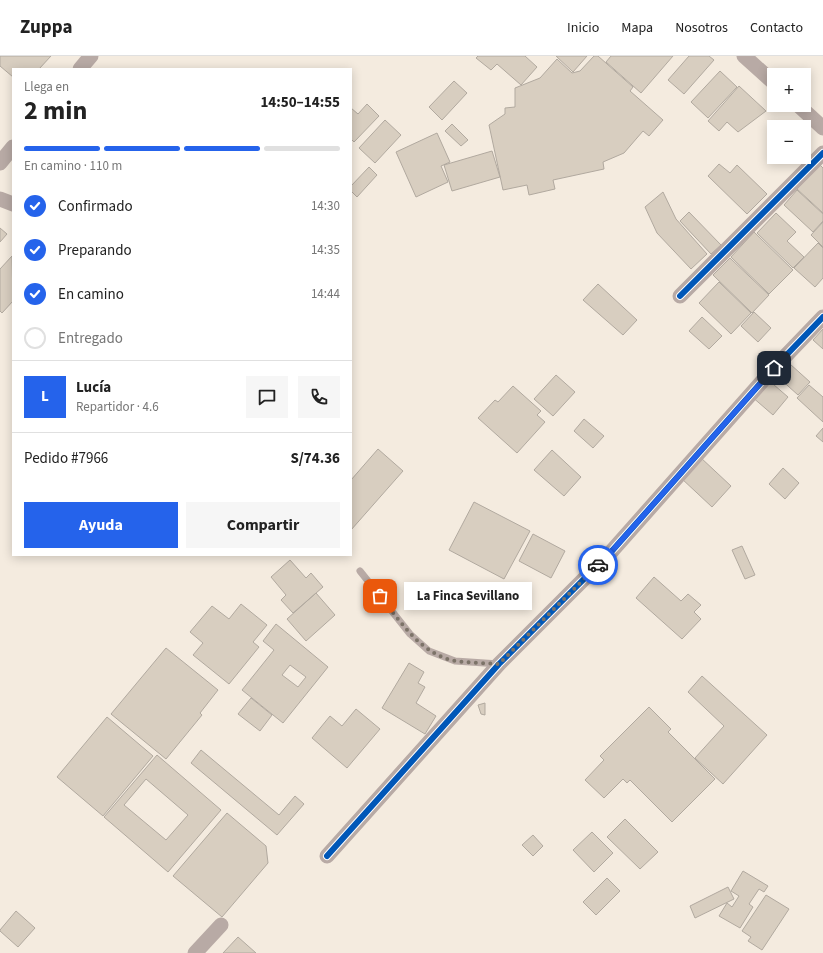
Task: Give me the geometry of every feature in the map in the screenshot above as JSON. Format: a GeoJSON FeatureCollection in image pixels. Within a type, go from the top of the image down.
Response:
{"type":"FeatureCollection","features":[{"type":"Feature","properties":{"kind":"street"},"geometry":{"type":"LineString","coordinates":[[81,68],[91,56]]}},
{"type":"Feature","properties":{"kind":"street"},"geometry":{"type":"LineString","coordinates":[[744,56],[767,77]]}},
{"type":"Feature","properties":{"kind":"street"},"geometry":{"type":"LineString","coordinates":[[807,112],[821,122]]}},
{"type":"Feature","properties":{"kind":"street"},"geometry":{"type":"LineString","coordinates":[[0,162],[12,148]]}},
{"type":"Feature","properties":{"kind":"street"},"geometry":{"type":"LineString","coordinates":[[680,296],[823,153]]}},
{"type":"Feature","properties":{"kind":"street"},"geometry":{"type":"LineString","coordinates":[[0,198],[12,204]]}},
{"type":"Feature","properties":{"kind":"street"},"geometry":{"type":"LineString","coordinates":[[327,856],[499,664],[611,552],[774,368],[823,317]]}},
{"type":"Feature","properties":{"kind":"street"},"geometry":{"type":"LineString","coordinates":[[195,953],[221,925]]}},
{"type":"Feature","properties":{"kind":"lane"},"geometry":{"type":"LineString","coordinates":[[360,571],[410,634],[429,651],[455,661],[499,664]]}},
{"type":"Feature","properties":{"kind":"building"},"geometry":{"type":"Polygon","coordinates":[[[0,56],[51,56],[40,68],[12,68],[12,76],[0,66],[0,56]]]}},
{"type":"Feature","properties":{"kind":"building"},"geometry":{"type":"Polygon","coordinates":[[[478,56],[525,56],[537,67],[521,85],[497,64],[491,70],[476,58],[478,56]]]}},
{"type":"Feature","properties":{"kind":"building"},"geometry":{"type":"Polygon","coordinates":[[[556,56],[587,56],[573,72],[556,56]]]}},
{"type":"Feature","properties":{"kind":"building"},"geometry":{"type":"Polygon","coordinates":[[[594,56],[598,56],[633,87],[630,91],[663,120],[649,136],[643,131],[624,153],[603,162],[604,169],[553,180],[555,189],[529,195],[527,185],[503,190],[489,125],[505,114],[505,108],[515,107],[515,88],[540,78],[557,59],[572,73],[580,71],[594,56]]]}},
{"type":"Feature","properties":{"kind":"building"},"geometry":{"type":"Polygon","coordinates":[[[611,56],[673,56],[641,93],[606,62],[611,56]]]}},
{"type":"Feature","properties":{"kind":"building"},"geometry":{"type":"Polygon","coordinates":[[[689,56],[709,56],[714,60],[684,94],[668,80],[689,56]]]}},
{"type":"Feature","properties":{"kind":"building"},"geometry":{"type":"Polygon","coordinates":[[[720,71],[737,87],[708,118],[691,102],[720,71]]]}},
{"type":"Feature","properties":{"kind":"building"},"geometry":{"type":"Polygon","coordinates":[[[454,81],[467,93],[442,120],[429,107],[454,81]]]}},
{"type":"Feature","properties":{"kind":"building"},"geometry":{"type":"Polygon","coordinates":[[[739,86],[766,111],[738,132],[727,122],[719,131],[708,121],[739,86]]]}},
{"type":"Feature","properties":{"kind":"building"},"geometry":{"type":"Polygon","coordinates":[[[367,104],[379,116],[354,142],[352,140],[352,109],[358,114],[367,104]]]}},
{"type":"Feature","properties":{"kind":"building"},"geometry":{"type":"Polygon","coordinates":[[[385,120],[401,135],[375,163],[359,148],[385,120]]]}},
{"type":"Feature","properties":{"kind":"building"},"geometry":{"type":"Polygon","coordinates":[[[452,124],[468,140],[461,146],[445,131],[452,124]]]}},
{"type":"Feature","properties":{"kind":"building"},"geometry":{"type":"Polygon","coordinates":[[[437,133],[450,162],[441,166],[448,182],[416,197],[396,152],[437,133]]]}},
{"type":"Feature","properties":{"kind":"building"},"geometry":{"type":"Polygon","coordinates":[[[492,151],[500,177],[452,191],[444,165],[492,151]]]}},
{"type":"Feature","properties":{"kind":"building"},"geometry":{"type":"Polygon","coordinates":[[[719,164],[730,173],[737,165],[767,194],[747,214],[708,176],[719,164]]]}},
{"type":"Feature","properties":{"kind":"building"},"geometry":{"type":"Polygon","coordinates":[[[820,165],[823,168],[823,213],[797,189],[820,165]]]}},
{"type":"Feature","properties":{"kind":"building"},"geometry":{"type":"Polygon","coordinates":[[[369,167],[377,175],[357,197],[352,192],[352,185],[369,167]]]}},
{"type":"Feature","properties":{"kind":"building"},"geometry":{"type":"Polygon","coordinates":[[[797,190],[823,214],[823,221],[813,232],[784,205],[797,190]]]}},
{"type":"Feature","properties":{"kind":"building"},"geometry":{"type":"Polygon","coordinates":[[[663,192],[676,219],[707,254],[691,269],[657,233],[645,207],[663,192]]]}},
{"type":"Feature","properties":{"kind":"building"},"geometry":{"type":"Polygon","coordinates":[[[689,212],[721,245],[711,254],[680,221],[689,212]]]}},
{"type":"Feature","properties":{"kind":"building"},"geometry":{"type":"Polygon","coordinates":[[[776,213],[796,232],[787,241],[804,257],[793,268],[757,233],[776,213]]]}},
{"type":"Feature","properties":{"kind":"building"},"geometry":{"type":"Polygon","coordinates":[[[823,222],[823,247],[811,235],[823,222]]]}},
{"type":"Feature","properties":{"kind":"building"},"geometry":{"type":"Polygon","coordinates":[[[0,228],[7,234],[0,242],[0,228]]]}},
{"type":"Feature","properties":{"kind":"building"},"geometry":{"type":"Polygon","coordinates":[[[754,232],[793,270],[769,294],[731,257],[754,232]]]}},
{"type":"Feature","properties":{"kind":"building"},"geometry":{"type":"Polygon","coordinates":[[[818,243],[823,248],[823,278],[815,287],[794,268],[818,243]]]}},
{"type":"Feature","properties":{"kind":"building"},"geometry":{"type":"Polygon","coordinates":[[[12,256],[12,302],[2,313],[0,311],[0,269],[12,256]]]}},
{"type":"Feature","properties":{"kind":"building"},"geometry":{"type":"Polygon","coordinates":[[[730,258],[769,295],[752,313],[713,275],[730,258]]]}},
{"type":"Feature","properties":{"kind":"building"},"geometry":{"type":"Polygon","coordinates":[[[719,282],[751,313],[731,334],[699,303],[719,282]]]}},
{"type":"Feature","properties":{"kind":"building"},"geometry":{"type":"Polygon","coordinates":[[[598,284],[637,320],[623,335],[583,300],[598,284]]]}},
{"type":"Feature","properties":{"kind":"building"},"geometry":{"type":"Polygon","coordinates":[[[754,312],[771,328],[758,342],[741,326],[754,312]]]}},
{"type":"Feature","properties":{"kind":"building"},"geometry":{"type":"Polygon","coordinates":[[[702,317],[722,336],[709,349],[689,331],[702,317]]]}},
{"type":"Feature","properties":{"kind":"building"},"geometry":{"type":"Polygon","coordinates":[[[823,329],[823,349],[813,340],[823,329]]]}},
{"type":"Feature","properties":{"kind":"building"},"geometry":{"type":"Polygon","coordinates":[[[790,364],[810,382],[798,395],[778,377],[790,364]]]}},
{"type":"Feature","properties":{"kind":"building"},"geometry":{"type":"Polygon","coordinates":[[[556,375],[575,392],[553,416],[534,399],[556,375]]]}},
{"type":"Feature","properties":{"kind":"building"},"geometry":{"type":"Polygon","coordinates":[[[766,378],[788,397],[773,415],[751,396],[766,378]]]}},
{"type":"Feature","properties":{"kind":"building"},"geometry":{"type":"Polygon","coordinates":[[[809,385],[823,397],[823,422],[797,398],[809,385]]]}},
{"type":"Feature","properties":{"kind":"building"},"geometry":{"type":"Polygon","coordinates":[[[513,386],[541,411],[537,415],[545,422],[517,453],[478,418],[495,400],[498,402],[513,386]]]}},
{"type":"Feature","properties":{"kind":"building"},"geometry":{"type":"Polygon","coordinates":[[[584,419],[604,436],[593,448],[574,431],[584,419]]]}},
{"type":"Feature","properties":{"kind":"building"},"geometry":{"type":"Polygon","coordinates":[[[823,428],[823,442],[816,436],[823,428]]]}},
{"type":"Feature","properties":{"kind":"building"},"geometry":{"type":"Polygon","coordinates":[[[378,449],[403,471],[352,529],[352,479],[378,449]]]}},
{"type":"Feature","properties":{"kind":"building"},"geometry":{"type":"Polygon","coordinates":[[[552,450],[581,477],[564,496],[534,470],[552,450]]]}},
{"type":"Feature","properties":{"kind":"building"},"geometry":{"type":"Polygon","coordinates":[[[700,457],[731,486],[712,507],[681,478],[700,457]]]}},
{"type":"Feature","properties":{"kind":"building"},"geometry":{"type":"Polygon","coordinates":[[[783,468],[799,483],[785,499],[769,484],[783,468]]]}},
{"type":"Feature","properties":{"kind":"building"},"geometry":{"type":"Polygon","coordinates":[[[474,502],[530,531],[504,579],[449,550],[474,502]]]}},
{"type":"Feature","properties":{"kind":"building"},"geometry":{"type":"Polygon","coordinates":[[[533,534],[565,551],[551,578],[519,561],[533,534]]]}},
{"type":"Feature","properties":{"kind":"building"},"geometry":{"type":"Polygon","coordinates":[[[742,546],[755,575],[745,579],[732,550],[742,546]]]}},
{"type":"Feature","properties":{"kind":"building"},"geometry":{"type":"Polygon","coordinates":[[[290,560],[306,578],[311,573],[323,587],[293,613],[281,600],[286,595],[271,577],[290,560]]]}},
{"type":"Feature","properties":{"kind":"building"},"geometry":{"type":"Polygon","coordinates":[[[654,577],[681,601],[688,594],[701,605],[694,612],[701,619],[682,639],[636,598],[654,577]]]}},
{"type":"Feature","properties":{"kind":"building"},"geometry":{"type":"Polygon","coordinates":[[[316,593],[335,615],[306,641],[287,619],[316,593]]]}},
{"type":"Feature","properties":{"kind":"building"},"geometry":{"type":"Polygon","coordinates":[[[241,604],[267,625],[253,642],[259,647],[229,684],[193,655],[203,643],[190,632],[212,606],[229,619],[241,604]]]}},
{"type":"Feature","properties":{"kind":"building"},"geometry":{"type":"Polygon","coordinates":[[[276,624],[328,667],[283,723],[242,690],[274,650],[263,641],[276,624]],[[290,665],[282,675],[298,687],[306,677],[290,665]]]}},
{"type":"Feature","properties":{"kind":"building"},"geometry":{"type":"Polygon","coordinates":[[[166,648],[218,690],[200,713],[202,715],[166,759],[111,714],[166,648]]]}},
{"type":"Feature","properties":{"kind":"building"},"geometry":{"type":"Polygon","coordinates":[[[409,663],[424,672],[418,683],[425,687],[416,703],[436,716],[425,734],[382,708],[409,663]]]}},
{"type":"Feature","properties":{"kind":"building"},"geometry":{"type":"Polygon","coordinates":[[[702,676],[767,735],[723,784],[695,758],[724,726],[688,692],[702,676]]]}},
{"type":"Feature","properties":{"kind":"building"},"geometry":{"type":"Polygon","coordinates":[[[251,698],[272,715],[260,731],[238,714],[251,698]]]}},
{"type":"Feature","properties":{"kind":"building"},"geometry":{"type":"Polygon","coordinates":[[[485,703],[485,715],[481,714],[478,705],[485,703]]]}},
{"type":"Feature","properties":{"kind":"building"},"geometry":{"type":"Polygon","coordinates":[[[649,707],[671,729],[668,732],[715,779],[672,822],[630,780],[627,783],[623,779],[604,798],[585,780],[604,760],[600,756],[649,707]]]}},
{"type":"Feature","properties":{"kind":"building"},"geometry":{"type":"Polygon","coordinates":[[[356,709],[380,729],[347,768],[312,738],[330,716],[342,726],[356,709]]]}},
{"type":"Feature","properties":{"kind":"building"},"geometry":{"type":"Polygon","coordinates":[[[107,717],[153,756],[103,816],[57,777],[107,717]]]}},
{"type":"Feature","properties":{"kind":"building"},"geometry":{"type":"Polygon","coordinates":[[[201,750],[279,815],[295,796],[304,804],[277,835],[191,763],[201,750]]]}},
{"type":"Feature","properties":{"kind":"building"},"geometry":{"type":"Polygon","coordinates":[[[157,755],[221,810],[168,872],[104,817],[157,755]],[[146,779],[124,805],[166,840],[188,815],[146,779]]]}},
{"type":"Feature","properties":{"kind":"building"},"geometry":{"type":"Polygon","coordinates":[[[227,813],[266,846],[268,863],[222,917],[173,876],[227,813]]]}},
{"type":"Feature","properties":{"kind":"building"},"geometry":{"type":"Polygon","coordinates":[[[625,819],[658,852],[640,869],[607,837],[625,819]]]}},
{"type":"Feature","properties":{"kind":"building"},"geometry":{"type":"Polygon","coordinates":[[[592,832],[613,853],[594,872],[573,850],[592,832]]]}},
{"type":"Feature","properties":{"kind":"building"},"geometry":{"type":"Polygon","coordinates":[[[533,835],[543,846],[533,856],[522,845],[533,835]]]}},
{"type":"Feature","properties":{"kind":"building"},"geometry":{"type":"Polygon","coordinates":[[[743,871],[768,886],[764,892],[759,889],[749,904],[753,907],[740,928],[719,916],[727,903],[732,907],[739,896],[731,891],[743,871]]]}},
{"type":"Feature","properties":{"kind":"building"},"geometry":{"type":"Polygon","coordinates":[[[607,878],[620,891],[596,915],[583,902],[607,878]]]}},
{"type":"Feature","properties":{"kind":"building"},"geometry":{"type":"Polygon","coordinates":[[[728,887],[734,899],[695,918],[690,906],[728,887]]]}},
{"type":"Feature","properties":{"kind":"building"},"geometry":{"type":"Polygon","coordinates":[[[766,895],[789,909],[762,950],[748,941],[751,937],[742,931],[766,895]]]}},
{"type":"Feature","properties":{"kind":"building"},"geometry":{"type":"Polygon","coordinates":[[[16,911],[35,928],[18,947],[0,931],[16,911]]]}},
{"type":"Feature","properties":{"kind":"building"},"geometry":{"type":"Polygon","coordinates":[[[238,937],[256,953],[223,953],[238,937]]]}},
{"type":"Feature","properties":{"kind":"cycle path"},"geometry":{"type":"LineString","coordinates":[[680,296],[823,153]]}},
{"type":"Feature","properties":{"kind":"cycle path"},"geometry":{"type":"LineString","coordinates":[[327,856],[499,664],[611,552],[774,368],[823,317]]}},
{"type":"Feature","properties":{"kind":"way so far"},"geometry":{"type":"LineString","coordinates":[[380,596],[410,634],[429,651],[455,661],[499,664],[598,565]]}},
{"type":"Feature","properties":{"kind":"place","name":"La Finca Sevillano"},"geometry":{"type":"Point","coordinates":[380,596]}},
{"type":"Feature","properties":{"kind":"route"},"geometry":{"type":"LineString","coordinates":[[598,565],[774,368]]}}]}
